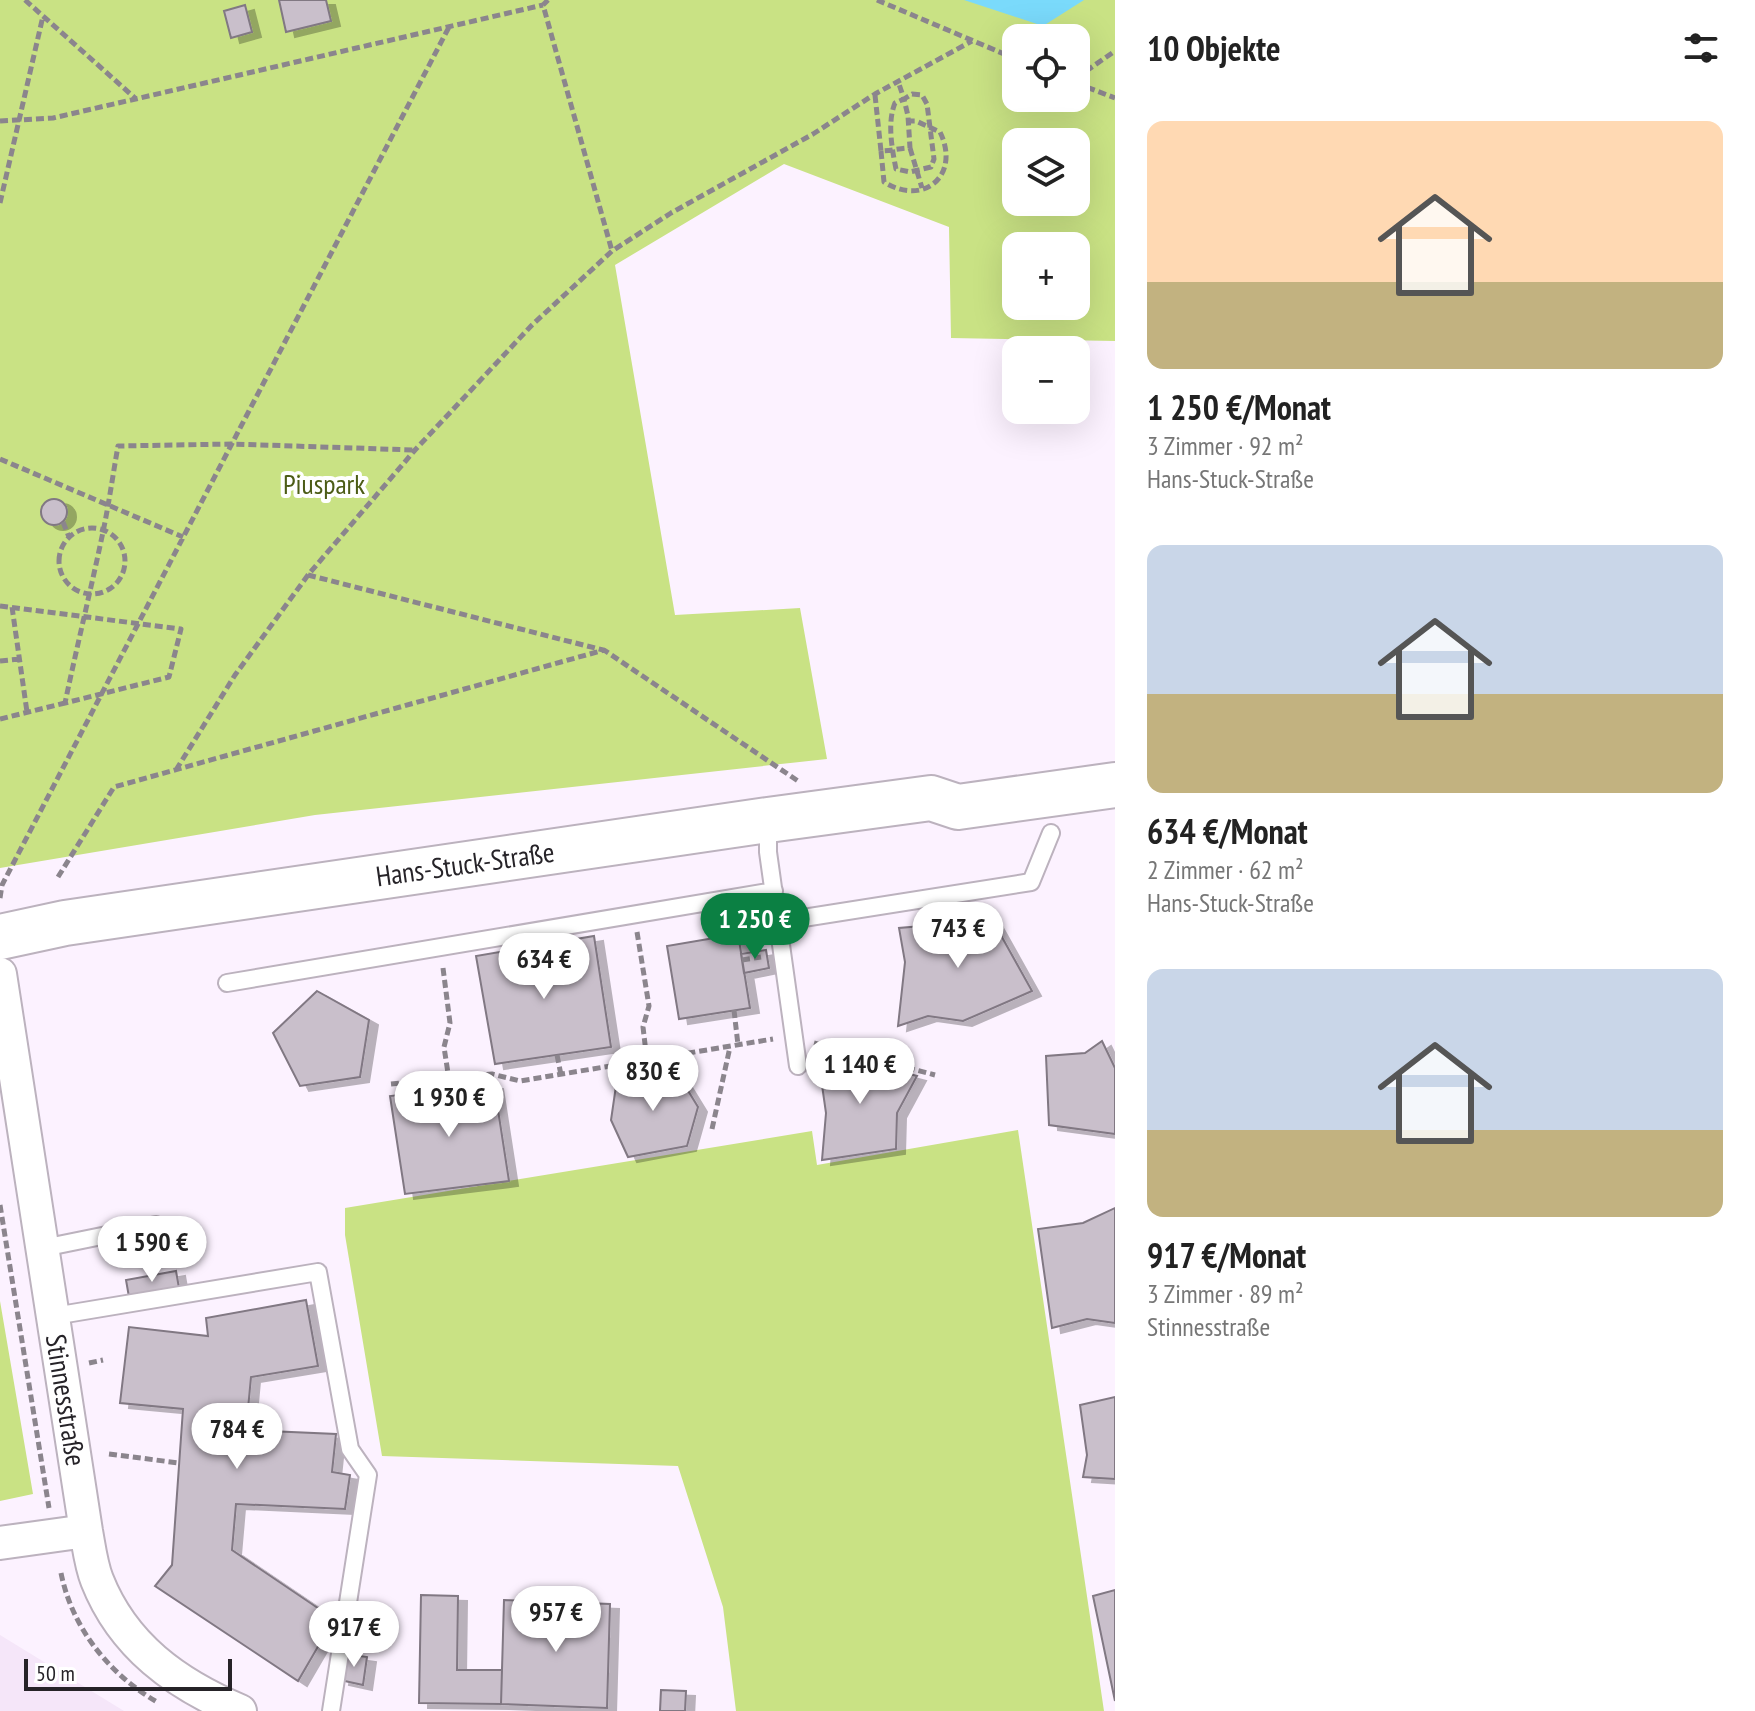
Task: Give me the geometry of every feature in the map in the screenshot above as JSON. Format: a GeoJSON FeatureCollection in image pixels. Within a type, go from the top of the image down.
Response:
{"type":"FeatureCollection","features":[{"type":"Feature","properties":{"kind":"main road","name":"Hans-Stuck-Straße"},"geometry":{"type":"LineString","coordinates":[[931,798],[951,780],[1115,756]]}},
{"type":"Feature","properties":{"kind":"main road","name":"Hans-Stuck-Straße"},"geometry":{"type":"LineString","coordinates":[[0,937],[65,923],[768,820],[931,798],[958,807],[1115,785]]}},
{"type":"Feature","properties":{"kind":"street","name":"Stinnesstraße"},"geometry":{"type":"LineString","coordinates":[[0,974],[86,1531],[96,1578],[115,1617],[140,1650],[179,1679],[202,1702],[240,1711]]}},
{"type":"Feature","properties":{"kind":"street"},"geometry":{"type":"LineString","coordinates":[[0,1543],[86,1531]]}},
{"type":"Feature","properties":{"kind":"lane"},"geometry":{"type":"LineString","coordinates":[[768,820],[768,852],[798,1066]]}},
{"type":"Feature","properties":{"kind":"lane"},"geometry":{"type":"LineString","coordinates":[[778,922],[1031,882],[1051,833]]}},
{"type":"Feature","properties":{"kind":"lane"},"geometry":{"type":"LineString","coordinates":[[227,983],[774,891]]}},
{"type":"Feature","properties":{"kind":"lane"},"geometry":{"type":"LineString","coordinates":[[43,1248],[156,1225]]}},
{"type":"Feature","properties":{"kind":"lane"},"geometry":{"type":"LineString","coordinates":[[54,1316],[318,1272],[350,1449],[368,1475],[331,1711]]}},
{"type":"Feature","properties":{"kind":"path"},"geometry":{"type":"LineString","coordinates":[[25,0],[136,99]]}},
{"type":"Feature","properties":{"kind":"path"},"geometry":{"type":"LineString","coordinates":[[877,0],[1002,53]]}},
{"type":"Feature","properties":{"kind":"path"},"geometry":{"type":"LineString","coordinates":[[0,121],[53,118],[546,2],[612,251]]}},
{"type":"Feature","properties":{"kind":"path"},"geometry":{"type":"LineString","coordinates":[[0,203],[43,16]]}},
{"type":"Feature","properties":{"kind":"path"},"geometry":{"type":"LineString","coordinates":[[0,898],[2,885],[449,27]]}},
{"type":"Feature","properties":{"kind":"path"},"geometry":{"type":"LineString","coordinates":[[176,770],[235,675],[308,575],[415,450],[532,325],[612,251],[671,213],[813,134],[875,94],[972,41]]}},
{"type":"Feature","properties":{"kind":"path"},"geometry":{"type":"LineString","coordinates":[[1090,70],[1115,51]]}},
{"type":"Feature","properties":{"kind":"path"},"geometry":{"type":"LineString","coordinates":[[898,81],[908,121],[910,148],[922,188]]}},
{"type":"Feature","properties":{"kind":"path"},"geometry":{"type":"LineString","coordinates":[[1090,86],[1115,98]]}},
{"type":"Feature","properties":{"kind":"path"},"geometry":{"type":"LineString","coordinates":[[875,94],[884,182],[910,193],[941,176],[947,165],[940,132],[930,126],[908,121]]}},
{"type":"Feature","properties":{"kind":"path"},"geometry":{"type":"LineString","coordinates":[[912,94],[922,95],[927,104],[934,159],[931,167],[901,172],[896,169],[891,112],[895,103],[904,99],[912,94]]}},
{"type":"Feature","properties":{"kind":"path"},"geometry":{"type":"LineString","coordinates":[[881,151],[910,148]]}},
{"type":"Feature","properties":{"kind":"path"},"geometry":{"type":"LineString","coordinates":[[65,703],[104,530],[118,446],[232,444],[415,450]]}},
{"type":"Feature","properties":{"kind":"path"},"geometry":{"type":"LineString","coordinates":[[0,459],[183,537]]}},
{"type":"Feature","properties":{"kind":"path"},"geometry":{"type":"LineString","coordinates":[[63,522],[69,537]]}},
{"type":"Feature","properties":{"kind":"path"},"geometry":{"type":"LineString","coordinates":[[85,528],[104,530],[121,543],[126,564],[117,584],[98,594],[87,595],[71,587],[60,571],[59,553],[69,537],[85,528]]}},
{"type":"Feature","properties":{"kind":"path"},"geometry":{"type":"LineString","coordinates":[[308,575],[604,650],[799,781]]}},
{"type":"Feature","properties":{"kind":"path"},"geometry":{"type":"LineString","coordinates":[[0,606],[181,629],[169,677],[0,719]]}},
{"type":"Feature","properties":{"kind":"path"},"geometry":{"type":"LineString","coordinates":[[12,607],[27,712]]}},
{"type":"Feature","properties":{"kind":"path"},"geometry":{"type":"LineString","coordinates":[[58,877],[114,787],[604,650]]}},
{"type":"Feature","properties":{"kind":"path"},"geometry":{"type":"LineString","coordinates":[[0,661],[20,659]]}},
{"type":"Feature","properties":{"kind":"path"},"geometry":{"type":"LineString","coordinates":[[635,915],[649,1006],[643,1027],[655,1074]]}},
{"type":"Feature","properties":{"kind":"path"},"geometry":{"type":"LineString","coordinates":[[440,947],[450,1023],[444,1047],[448,1073]]}},
{"type":"Feature","properties":{"kind":"path"},"geometry":{"type":"LineString","coordinates":[[734,1010],[738,1045]]}},
{"type":"Feature","properties":{"kind":"path"},"geometry":{"type":"LineString","coordinates":[[391,1084],[492,1074],[520,1081],[794,1037],[935,1075]]}},
{"type":"Feature","properties":{"kind":"path"},"geometry":{"type":"LineString","coordinates":[[712,1129],[730,1047]]}},
{"type":"Feature","properties":{"kind":"path"},"geometry":{"type":"LineString","coordinates":[[557,1055],[561,1075]]}},
{"type":"Feature","properties":{"kind":"path"},"geometry":{"type":"LineString","coordinates":[[109,1454],[179,1463]]}},
{"type":"Feature","properties":{"kind":"shaded area"},"geometry":{"type":"Polygon","coordinates":[[[0,1635],[124,1711],[0,1711],[0,1635]]]}},
{"type":"Feature","properties":{"kind":"green space","name":"Piuspark"},"geometry":{"type":"Polygon","coordinates":[[[0,0],[1115,0],[1115,341],[1090,341],[1090,336],[951,338],[949,227],[784,164],[615,265],[675,615],[800,608],[827,759],[315,815],[0,868],[0,0]]]}},
{"type":"Feature","properties":{"kind":"green space"},"geometry":{"type":"Polygon","coordinates":[[[1018,1130],[1104,1711],[736,1711],[723,1607],[678,1466],[382,1456],[345,1235],[345,1208],[812,1131],[817,1165],[1018,1130]]]}},
{"type":"Feature","properties":{"kind":"green space"},"geometry":{"type":"Polygon","coordinates":[[[0,1301],[33,1494],[0,1501],[0,1301]]]}},
{"type":"Feature","properties":{"kind":"water"},"geometry":{"type":"Polygon","coordinates":[[[964,0],[1084,0],[1046,24],[1037,24],[964,0]]]}},
{"type":"Feature","properties":{"kind":"building"},"geometry":{"type":"Polygon","coordinates":[[[279,0],[326,0],[331,21],[286,32],[279,0]]]}},
{"type":"Feature","properties":{"kind":"building"},"geometry":{"type":"Polygon","coordinates":[[[245,5],[252,32],[231,38],[224,11],[245,5]]]}},
{"type":"Feature","properties":{"kind":"building"},"geometry":{"type":"Polygon","coordinates":[[[54,499],[63,503],[67,512],[63,521],[54,525],[45,521],[41,512],[45,503],[54,499]]]}},
{"type":"Feature","properties":{"kind":"building"},"geometry":{"type":"Polygon","coordinates":[[[984,905],[1032,991],[963,1021],[928,1016],[898,1026],[905,962],[899,928],[946,924],[984,905]]]}},
{"type":"Feature","properties":{"kind":"building"},"geometry":{"type":"Polygon","coordinates":[[[738,934],[750,1008],[679,1019],[667,946],[738,934]]]}},
{"type":"Feature","properties":{"kind":"building"},"geometry":{"type":"Polygon","coordinates":[[[594,936],[611,1047],[495,1064],[476,956],[594,936]]]}},
{"type":"Feature","properties":{"kind":"building"},"geometry":{"type":"Polygon","coordinates":[[[766,950],[769,968],[744,973],[741,954],[766,950]]]}},
{"type":"Feature","properties":{"kind":"building"},"geometry":{"type":"Polygon","coordinates":[[[317,991],[369,1020],[360,1077],[300,1086],[273,1033],[317,991]]]}},
{"type":"Feature","properties":{"kind":"building"},"geometry":{"type":"Polygon","coordinates":[[[1102,1041],[1115,1068],[1115,1134],[1049,1125],[1046,1056],[1085,1053],[1102,1041]]]}},
{"type":"Feature","properties":{"kind":"building"},"geometry":{"type":"Polygon","coordinates":[[[817,1050],[917,1076],[897,1113],[896,1149],[822,1160],[826,1113],[817,1050]]]}},
{"type":"Feature","properties":{"kind":"building"},"geometry":{"type":"Polygon","coordinates":[[[676,1071],[698,1107],[687,1146],[628,1157],[611,1120],[617,1079],[676,1071]]]}},
{"type":"Feature","properties":{"kind":"building"},"geometry":{"type":"Polygon","coordinates":[[[494,1084],[509,1181],[405,1194],[390,1096],[494,1084]]]}},
{"type":"Feature","properties":{"kind":"building"},"geometry":{"type":"Polygon","coordinates":[[[1115,1208],[1115,1323],[1087,1319],[1052,1328],[1038,1229],[1083,1223],[1115,1208]]]}},
{"type":"Feature","properties":{"kind":"building"},"geometry":{"type":"Polygon","coordinates":[[[176,1271],[179,1288],[129,1297],[126,1280],[176,1271]]]}},
{"type":"Feature","properties":{"kind":"building"},"geometry":{"type":"Polygon","coordinates":[[[306,1300],[318,1366],[251,1377],[246,1430],[336,1434],[332,1472],[350,1475],[345,1509],[236,1504],[232,1550],[334,1619],[298,1681],[155,1586],[172,1565],[183,1409],[120,1403],[129,1327],[208,1336],[206,1318],[306,1300]]]}},
{"type":"Feature","properties":{"kind":"building"},"geometry":{"type":"Polygon","coordinates":[[[1115,1397],[1115,1479],[1083,1477],[1087,1455],[1080,1405],[1115,1397]]]}},
{"type":"Feature","properties":{"kind":"building"},"geometry":{"type":"Polygon","coordinates":[[[1115,1590],[1115,1701],[1093,1596],[1115,1590]]]}},
{"type":"Feature","properties":{"kind":"building"},"geometry":{"type":"Polygon","coordinates":[[[421,1595],[458,1596],[457,1670],[502,1670],[501,1704],[419,1703],[421,1595]]]}},
{"type":"Feature","properties":{"kind":"building"},"geometry":{"type":"Polygon","coordinates":[[[504,1600],[610,1604],[607,1708],[501,1704],[504,1600]]]}},
{"type":"Feature","properties":{"kind":"building"},"geometry":{"type":"Polygon","coordinates":[[[345,1654],[367,1657],[363,1685],[340,1680],[345,1654]]]}},
{"type":"Feature","properties":{"kind":"building"},"geometry":{"type":"Polygon","coordinates":[[[661,1690],[686,1691],[685,1711],[660,1711],[661,1690]]]}}]}
